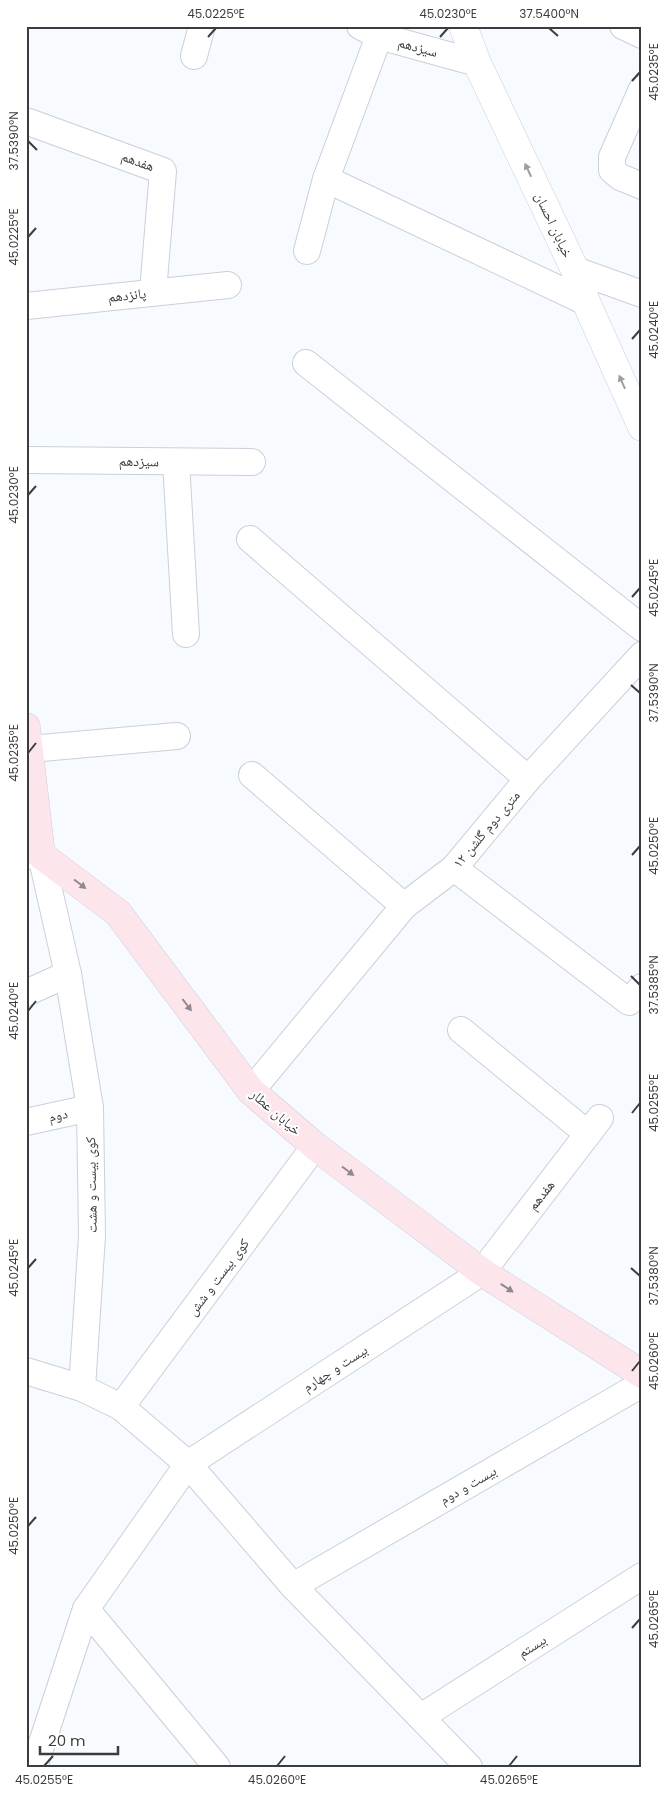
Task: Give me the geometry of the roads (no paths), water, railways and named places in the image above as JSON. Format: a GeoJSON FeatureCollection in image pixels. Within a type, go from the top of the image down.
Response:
{"type":"FeatureCollection","features":[{"type":"Feature","properties":{"kind":"main road"},"geometry":{"type":"LineString","coordinates":[[28,738],[31,852]]}},
{"type":"Feature","properties":{"kind":"main road","name":"خیابان عطار"},"geometry":{"type":"LineString","coordinates":[[31,852],[118,913],[251,1091],[315,1146],[482,1272],[642,1374]]}},
{"type":"Feature","properties":{"kind":"street"},"geometry":{"type":"LineString","coordinates":[[194,56],[202,26]]}},
{"type":"Feature","properties":{"kind":"street","name":"خیابان احسان"},"geometry":{"type":"LineString","coordinates":[[462,26],[477,63],[575,270],[586,302],[642,426]]}},
{"type":"Feature","properties":{"kind":"street"},"geometry":{"type":"LineString","coordinates":[[623,26],[642,35]]}},
{"type":"Feature","properties":{"kind":"street"},"geometry":{"type":"LineString","coordinates":[[307,250],[369,31]]}},
{"type":"Feature","properties":{"kind":"street","name":"سیزدهم"},"geometry":{"type":"LineString","coordinates":[[369,31],[477,63]]}},
{"type":"Feature","properties":{"kind":"street"},"geometry":{"type":"LineString","coordinates":[[642,90],[612,157],[612,170],[620,177],[642,186]]}},
{"type":"Feature","properties":{"kind":"street","name":"هفدهم"},"geometry":{"type":"LineString","coordinates":[[26,121],[163,170],[153,292]]}},
{"type":"Feature","properties":{"kind":"street"},"geometry":{"type":"LineString","coordinates":[[326,179],[586,302]]}},
{"type":"Feature","properties":{"kind":"street"},"geometry":{"type":"LineString","coordinates":[[575,270],[642,294]]}},
{"type":"Feature","properties":{"kind":"street","name":"پانزدهم"},"geometry":{"type":"LineString","coordinates":[[26,306],[228,285]]}},
{"type":"Feature","properties":{"kind":"street"},"geometry":{"type":"LineString","coordinates":[[306,363],[642,628]]}},
{"type":"Feature","properties":{"kind":"street","name":"سیزدهم"},"geometry":{"type":"LineString","coordinates":[[26,460],[252,462]]}},
{"type":"Feature","properties":{"kind":"street"},"geometry":{"type":"LineString","coordinates":[[176,462],[186,634]]}},
{"type":"Feature","properties":{"kind":"street"},"geometry":{"type":"LineString","coordinates":[[250,539],[528,779]]}},
{"type":"Feature","properties":{"kind":"street","name":"۱۲ متری دوم گلشن"},"geometry":{"type":"LineString","coordinates":[[251,1091],[404,906],[454,868],[528,779],[642,654]]}},
{"type":"Feature","properties":{"kind":"street"},"geometry":{"type":"LineString","coordinates":[[28,738],[177,736]]}},
{"type":"Feature","properties":{"kind":"street"},"geometry":{"type":"LineString","coordinates":[[252,775],[404,906]]}},
{"type":"Feature","properties":{"kind":"street","name":"کوی بیست و هشت"},"geometry":{"type":"LineString","coordinates":[[31,852],[68,974],[90,1108],[92,1236],[82,1388]]}},
{"type":"Feature","properties":{"kind":"street"},"geometry":{"type":"LineString","coordinates":[[454,868],[629,1002],[642,987]]}},
{"type":"Feature","properties":{"kind":"street"},"geometry":{"type":"LineString","coordinates":[[26,993],[68,974]]}},
{"type":"Feature","properties":{"kind":"street","name":"هفدهم"},"geometry":{"type":"LineString","coordinates":[[461,1030],[594,1126],[482,1272]]}},
{"type":"Feature","properties":{"kind":"street","name":"دوم"},"geometry":{"type":"LineString","coordinates":[[26,1122],[90,1108]]}},
{"type":"Feature","properties":{"kind":"street","name":"کوی بیست و شش"},"geometry":{"type":"LineString","coordinates":[[121,1407],[315,1146]]}},
{"type":"Feature","properties":{"kind":"street","name":"بیست و چهارم"},"geometry":{"type":"LineString","coordinates":[[188,1464],[482,1272]]}},
{"type":"Feature","properties":{"kind":"street"},"geometry":{"type":"LineString","coordinates":[[26,1370],[82,1388],[121,1407],[188,1464],[293,1586],[469,1767]]}},
{"type":"Feature","properties":{"kind":"street","name":"بیست و دوم"},"geometry":{"type":"LineString","coordinates":[[293,1586],[642,1384]]}},
{"type":"Feature","properties":{"kind":"street"},"geometry":{"type":"LineString","coordinates":[[34,1767],[86,1609],[188,1464]]}},
{"type":"Feature","properties":{"kind":"street","name":"بیستم"},"geometry":{"type":"LineString","coordinates":[[421,1716],[642,1576]]}},
{"type":"Feature","properties":{"kind":"street"},"geometry":{"type":"LineString","coordinates":[[86,1609],[217,1767]]}}]}
